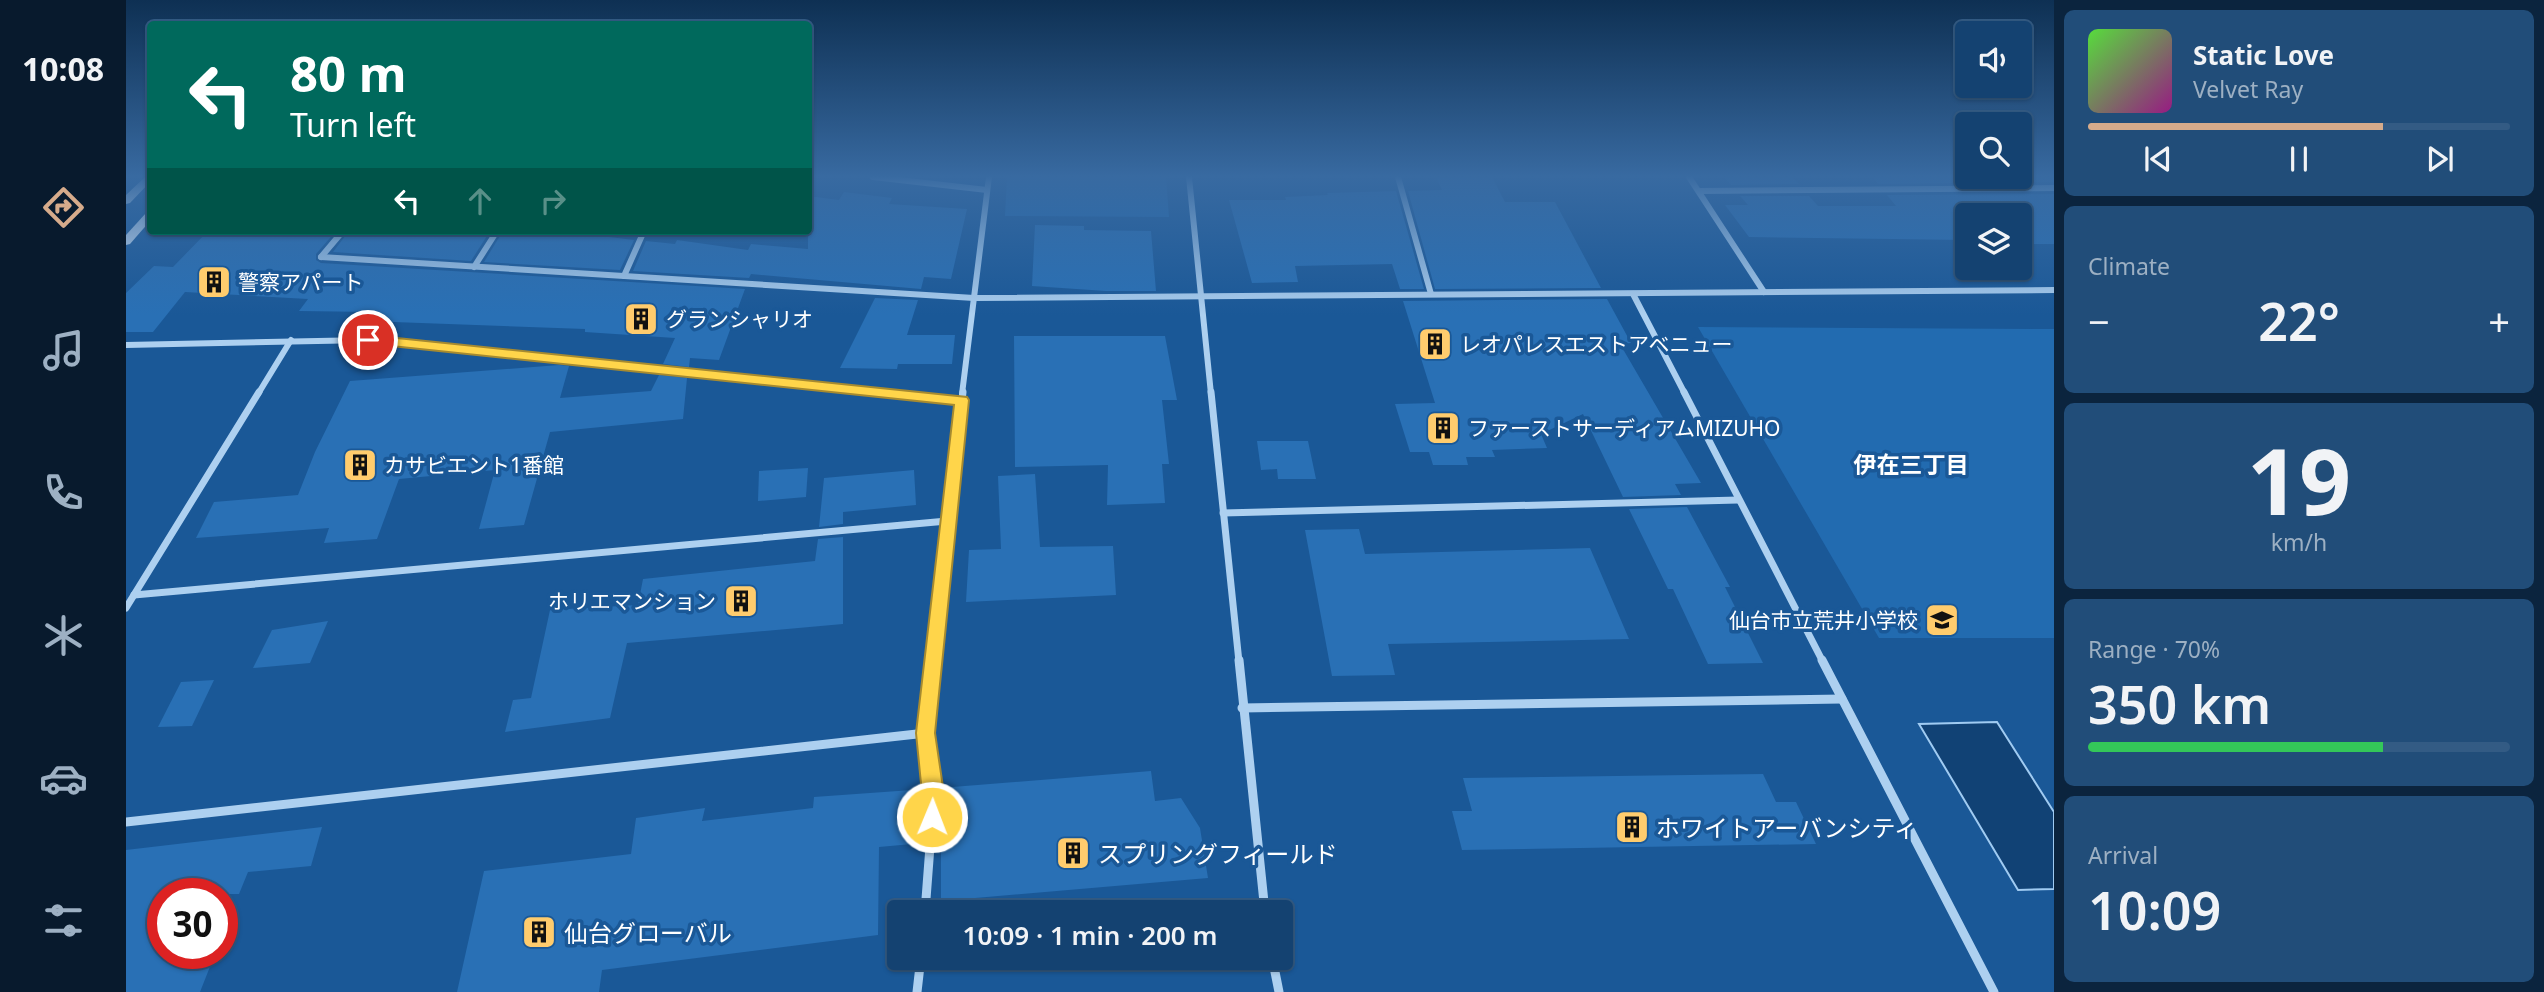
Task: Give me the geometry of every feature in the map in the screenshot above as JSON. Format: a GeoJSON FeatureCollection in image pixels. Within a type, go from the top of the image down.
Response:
{"type":"FeatureCollection","features":[{"type":"Feature","properties":{"kind":"main road"},"geometry":{"type":"LineString","coordinates":[[126,242],[143,223]]}},
{"type":"Feature","properties":{"kind":"street"},"geometry":{"type":"LineString","coordinates":[[926,900],[934,794],[926,733],[947,521],[984,223]]}},
{"type":"Feature","properties":{"kind":"street"},"geometry":{"type":"LineString","coordinates":[[1194,223],[1264,900]]}},
{"type":"Feature","properties":{"kind":"street"},"geometry":{"type":"LineString","coordinates":[[1411,223],[1431,294]]}},
{"type":"Feature","properties":{"kind":"street"},"geometry":{"type":"LineString","coordinates":[[1720,223],[1764,292]]}},
{"type":"Feature","properties":{"kind":"street"},"geometry":{"type":"LineString","coordinates":[[340,235],[321,257],[974,299],[2054,290]]}},
{"type":"Feature","properties":{"kind":"street"},"geometry":{"type":"LineString","coordinates":[[474,267],[494,235]]}},
{"type":"Feature","properties":{"kind":"street"},"geometry":{"type":"LineString","coordinates":[[624,276],[642,235]]}},
{"type":"Feature","properties":{"kind":"street"},"geometry":{"type":"LineString","coordinates":[[1633,294],[1994,992]]}},
{"type":"Feature","properties":{"kind":"street"},"geometry":{"type":"LineString","coordinates":[[126,608],[291,340]]}},
{"type":"Feature","properties":{"kind":"street"},"geometry":{"type":"LineString","coordinates":[[126,345],[368,340],[962,400]]}},
{"type":"Feature","properties":{"kind":"street"},"geometry":{"type":"LineString","coordinates":[[1223,513],[1738,500]]}},
{"type":"Feature","properties":{"kind":"street"},"geometry":{"type":"LineString","coordinates":[[134,595],[947,521]]}},
{"type":"Feature","properties":{"kind":"street"},"geometry":{"type":"LineString","coordinates":[[1242,708],[1842,699]]}},
{"type":"Feature","properties":{"kind":"street"},"geometry":{"type":"LineString","coordinates":[[126,822],[926,733]]}},
{"type":"Feature","properties":{"kind":"street"},"geometry":{"type":"LineString","coordinates":[[917,992],[920,970]]}},
{"type":"Feature","properties":{"kind":"street"},"geometry":{"type":"LineString","coordinates":[[1275,970],[1279,992]]}},
{"type":"Feature","properties":{"kind":"shaded area"},"geometry":{"type":"Polygon","coordinates":[[[1698,327],[2054,329],[2054,638],[1879,638],[1698,327]]]}},
{"type":"Feature","properties":{"kind":"shaded area"},"geometry":{"type":"Polygon","coordinates":[[[1997,722],[2054,812],[2054,889],[2018,890],[1919,724],[1997,722]]]}},
{"type":"Feature","properties":{"kind":"building"},"geometry":{"type":"Polygon","coordinates":[[[812,223],[964,223],[951,279],[924,277],[921,289],[751,274],[749,278],[633,271],[646,241],[675,244],[677,240],[748,250],[751,244],[808,249],[808,235],[812,235],[812,223]]]}},
{"type":"Feature","properties":{"kind":"building"},"geometry":{"type":"Polygon","coordinates":[[[1235,223],[1405,223],[1424,289],[1400,289],[1392,264],[1295,266],[1298,282],[1252,283],[1235,223]]]}},
{"type":"Feature","properties":{"kind":"building"},"geometry":{"type":"Polygon","coordinates":[[[1417,223],[1566,223],[1601,288],[1435,289],[1417,223]]]}},
{"type":"Feature","properties":{"kind":"building"},"geometry":{"type":"Polygon","coordinates":[[[1739,223],[1955,223],[1955,240],[1749,237],[1739,223]]]}},
{"type":"Feature","properties":{"kind":"building"},"geometry":{"type":"Polygon","coordinates":[[[2032,223],[2054,223],[2054,244],[2032,244],[2032,223]]]}},
{"type":"Feature","properties":{"kind":"building"},"geometry":{"type":"Polygon","coordinates":[[[1035,225],[1084,226],[1084,230],[1151,231],[1156,291],[1032,286],[1035,225]]]}},
{"type":"Feature","properties":{"kind":"building"},"geometry":{"type":"Polygon","coordinates":[[[204,235],[333,235],[316,254],[316,260],[321,263],[745,289],[719,360],[690,358],[689,367],[663,364],[675,338],[585,332],[585,329],[366,321],[373,312],[299,311],[308,299],[185,292],[153,332],[126,332],[126,293],[154,266],[173,267],[204,235]]]}},
{"type":"Feature","properties":{"kind":"building"},"geometry":{"type":"Polygon","coordinates":[[[346,235],[487,235],[471,261],[333,252],[346,235]]]}},
{"type":"Feature","properties":{"kind":"building"},"geometry":{"type":"Polygon","coordinates":[[[501,235],[593,235],[634,240],[620,270],[484,262],[501,235]]]}},
{"type":"Feature","properties":{"kind":"building"},"geometry":{"type":"Polygon","coordinates":[[[875,298],[918,300],[907,335],[955,335],[952,364],[898,364],[897,369],[840,368],[875,298]]]}},
{"type":"Feature","properties":{"kind":"building"},"geometry":{"type":"Polygon","coordinates":[[[1607,299],[1631,343],[1620,344],[1701,483],[1675,484],[1681,495],[1623,497],[1583,414],[1541,434],[1547,448],[1492,450],[1495,457],[1466,457],[1468,465],[1433,465],[1429,452],[1410,452],[1395,404],[1435,403],[1403,301],[1607,299]]]}},
{"type":"Feature","properties":{"kind":"building"},"geometry":{"type":"Polygon","coordinates":[[[1014,336],[1165,336],[1177,400],[1162,400],[1169,464],[1162,464],[1165,503],[1107,505],[1108,465],[1015,467],[1014,336]]]}},
{"type":"Feature","properties":{"kind":"building"},"geometry":{"type":"Polygon","coordinates":[[[569,366],[560,398],[651,391],[659,375],[687,378],[683,419],[550,432],[524,525],[479,529],[495,470],[399,479],[377,539],[324,543],[329,528],[196,538],[214,502],[298,495],[315,452],[350,381],[569,366]]]}},
{"type":"Feature","properties":{"kind":"building"},"geometry":{"type":"Polygon","coordinates":[[[1257,441],[1308,441],[1316,479],[1278,479],[1277,469],[1261,470],[1257,441]]]}},
{"type":"Feature","properties":{"kind":"building"},"geometry":{"type":"Polygon","coordinates":[[[808,468],[806,497],[758,501],[759,471],[808,468]]]}},
{"type":"Feature","properties":{"kind":"building"},"geometry":{"type":"Polygon","coordinates":[[[914,470],[916,505],[843,512],[843,524],[819,527],[824,478],[914,470]]]}},
{"type":"Feature","properties":{"kind":"building"},"geometry":{"type":"Polygon","coordinates":[[[1035,474],[1040,547],[1113,546],[1116,595],[966,602],[969,550],[1001,549],[998,476],[1035,474]]]}},
{"type":"Feature","properties":{"kind":"building"},"geometry":{"type":"Polygon","coordinates":[[[1687,507],[1730,587],[1725,587],[1763,663],[1708,664],[1673,589],[1668,589],[1629,509],[1687,507]]]}},
{"type":"Feature","properties":{"kind":"building"},"geometry":{"type":"Polygon","coordinates":[[[1359,529],[1365,554],[1590,548],[1629,639],[1388,644],[1395,675],[1332,676],[1305,530],[1359,529]]]}},
{"type":"Feature","properties":{"kind":"building"},"geometry":{"type":"Polygon","coordinates":[[[843,537],[843,624],[627,643],[610,718],[505,732],[513,700],[531,698],[550,610],[638,605],[643,579],[815,561],[818,539],[843,537]]]}},
{"type":"Feature","properties":{"kind":"building"},"geometry":{"type":"Polygon","coordinates":[[[328,621],[310,663],[253,668],[272,630],[328,621]]]}},
{"type":"Feature","properties":{"kind":"building"},"geometry":{"type":"Polygon","coordinates":[[[214,680],[192,726],[158,727],[181,682],[214,680]]]}},
{"type":"Feature","properties":{"kind":"building","name":"スプリングフィールド"},"geometry":{"type":"Polygon","coordinates":[[[1151,771],[1155,801],[1181,798],[1200,828],[1208,878],[941,900],[941,842],[937,842],[940,788],[1151,771]]]}},
{"type":"Feature","properties":{"kind":"building","name":"ホワイトアーバンシティ"},"geometry":{"type":"Polygon","coordinates":[[[1763,774],[1776,802],[1796,802],[1816,844],[1462,850],[1452,811],[1472,811],[1463,778],[1763,774]]]}},
{"type":"Feature","properties":{"kind":"building"},"geometry":{"type":"Polygon","coordinates":[[[926,789],[923,843],[879,847],[878,935],[602,970],[599,992],[457,992],[484,871],[631,854],[636,818],[705,808],[702,821],[813,808],[814,797],[926,789]]]}},
{"type":"Feature","properties":{"kind":"building"},"geometry":{"type":"Polygon","coordinates":[[[322,827],[311,866],[248,872],[239,894],[238,878],[147,878],[147,969],[209,969],[200,992],[126,992],[126,850],[322,827]]]}},
{"type":"Feature","properties":{"kind":"place","name":"警察アパート"},"geometry":{"type":"Point","coordinates":[214,282]}},
{"type":"Feature","properties":{"kind":"place","name":"グランシャリオ"},"geometry":{"type":"Point","coordinates":[641,319]}},
{"type":"Feature","properties":{"kind":"place","name":"レオパレスエストアベニュー"},"geometry":{"type":"Point","coordinates":[1435,344]}},
{"type":"Feature","properties":{"kind":"place","name":"ファーストサーディアムMIZUHO"},"geometry":{"type":"Point","coordinates":[1443,428]}},
{"type":"Feature","properties":{"kind":"place","name":"カサビエント1番館"},"geometry":{"type":"Point","coordinates":[360,465]}},
{"type":"Feature","properties":{"kind":"place","name":"ホリエマンション"},"geometry":{"type":"Point","coordinates":[741,601]}},
{"type":"Feature","properties":{"kind":"place","name":"仙台市立荒井小学校"},"geometry":{"type":"Point","coordinates":[1942,620]}},
{"type":"Feature","properties":{"kind":"place","name":"ホワイトアーバンシティ"},"geometry":{"type":"Point","coordinates":[1632,827]}},
{"type":"Feature","properties":{"kind":"place","name":"スプリングフィールド"},"geometry":{"type":"Point","coordinates":[1073,853]}},
{"type":"Feature","properties":{"kind":"place","name":"仙台グローバル"},"geometry":{"type":"Point","coordinates":[539,932]}},
{"type":"Feature","properties":{"kind":"district","name":"伊在三丁目"},"geometry":{"type":"Point","coordinates":[1911,464]}},
{"type":"Feature","properties":{"kind":"route"},"geometry":{"type":"LineString","coordinates":[[368,340],[962,400],[926,733],[934,794],[932,817]]}}]}
